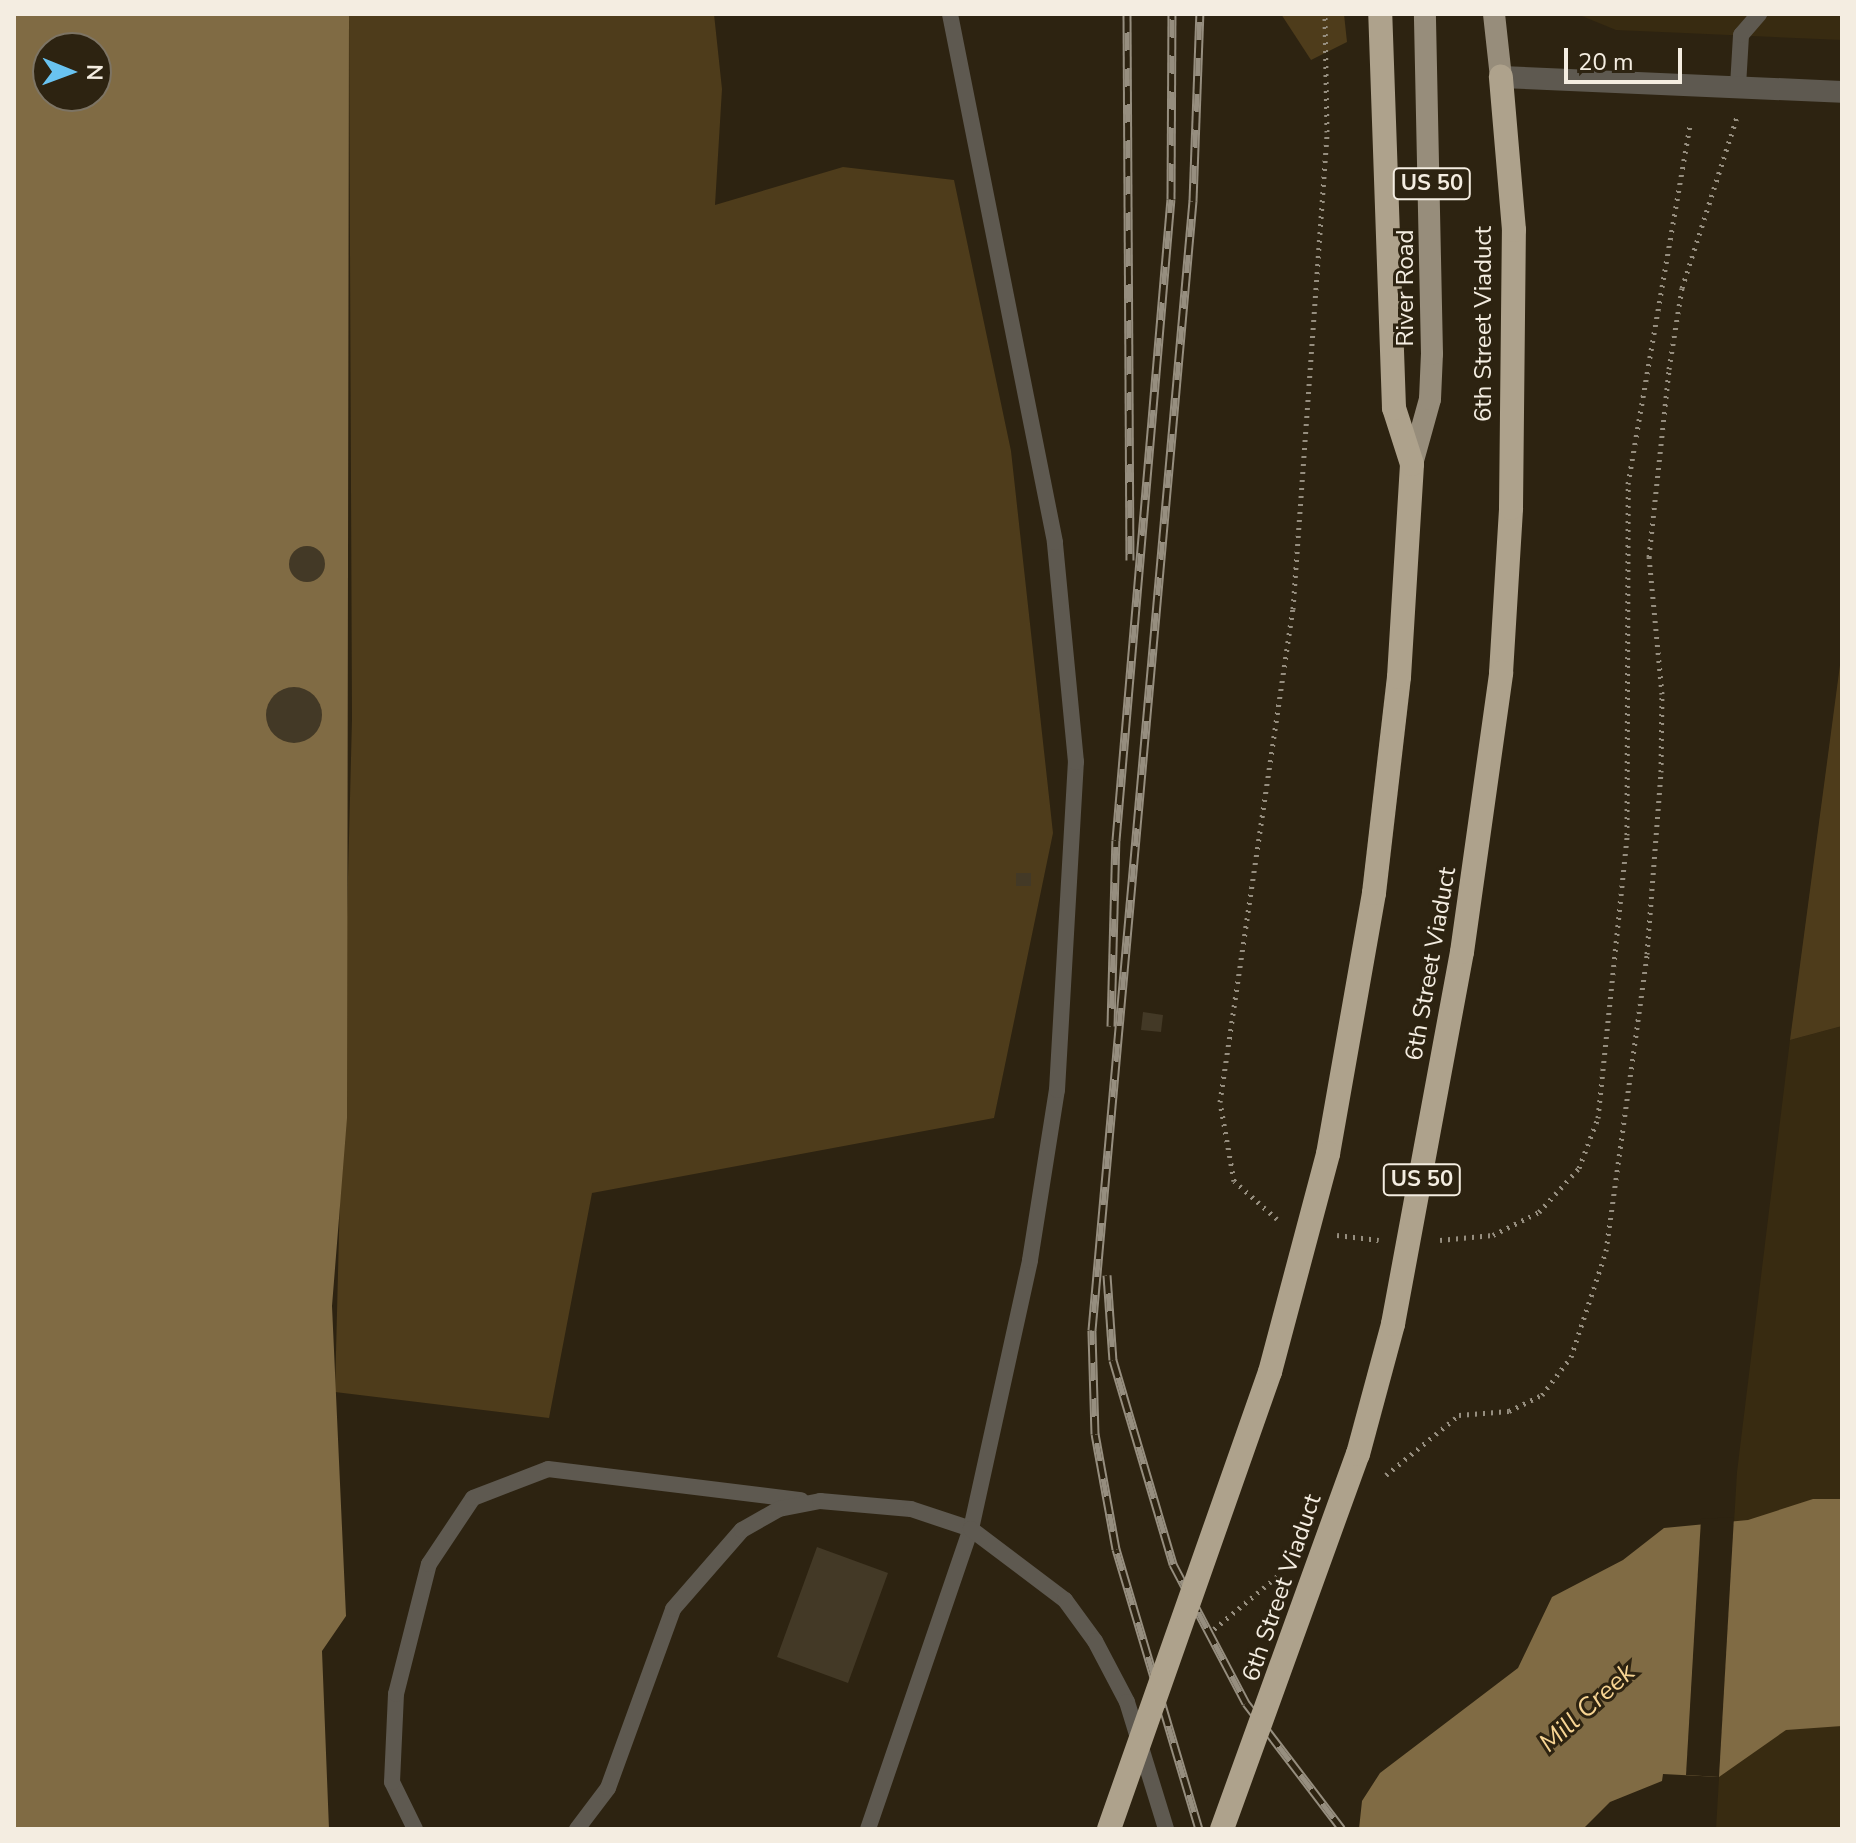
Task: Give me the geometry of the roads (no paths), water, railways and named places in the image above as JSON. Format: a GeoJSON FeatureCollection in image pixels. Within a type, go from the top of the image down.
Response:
{"type":"FeatureCollection","features":[{"type":"Feature","properties":{"kind":"highway"},"geometry":{"type":"LineString","coordinates":[[1380,14],[1394,408],[1412,464]]}},
{"type":"Feature","properties":{"kind":"highway","name":"6th Street Viaduct"},"geometry":{"type":"LineString","coordinates":[[1222,1829],[1358,1454],[1414,1233],[1501,673],[1514,230],[1501,77]]}},
{"type":"Feature","properties":{"kind":"highway","name":"US 50"},"geometry":{"type":"LineString","coordinates":[[1109,1829],[1270,1372],[1328,1154],[1374,893],[1399,677],[1412,464]]}},
{"type":"Feature","properties":{"kind":"main road","name":"River Road"},"geometry":{"type":"LineString","coordinates":[[1412,464],[1430,399],[1432,354],[1425,14]]}},
{"type":"Feature","properties":{"kind":"main road","name":"US 50"},"geometry":{"type":"LineString","coordinates":[[1494,14],[1501,77]]}},
{"type":"Feature","properties":{"kind":"street"},"geometry":{"type":"LineString","coordinates":[[1501,77],[1842,92]]}},
{"type":"Feature","properties":{"kind":"lane"},"geometry":{"type":"LineString","coordinates":[[868,1829],[971,1529],[1030,1260],[1057,1090],[1076,762],[1055,542],[950,14]]}},
{"type":"Feature","properties":{"kind":"lane"},"geometry":{"type":"LineString","coordinates":[[1740,86],[1741,35],[1759,14]]}},
{"type":"Feature","properties":{"kind":"lane"},"geometry":{"type":"LineString","coordinates":[[415,1829],[392,1782],[396,1694],[429,1564],[473,1498],[548,1469],[816,1502],[911,1509],[971,1529],[1065,1600],[1095,1641],[1127,1702],[1166,1829]]}},
{"type":"Feature","properties":{"kind":"lane"},"geometry":{"type":"LineString","coordinates":[[577,1829],[608,1788],[673,1609],[702,1568],[742,1530],[779,1509],[816,1502]]}},
{"type":"Feature","properties":{"kind":"water"},"geometry":{"type":"Polygon","coordinates":[[[14,14],[349,14],[347,1118],[332,1306],[346,1616],[322,1651],[329,1829],[14,1829],[14,14]]]}},
{"type":"Feature","properties":{"kind":"water","name":"Mill Creek"},"geometry":{"type":"Polygon","coordinates":[[[1813,1499],[1842,1499],[1842,1726],[1786,1730],[1719,1777],[1663,1774],[1662,1781],[1610,1802],[1583,1829],[1359,1829],[1362,1801],[1380,1773],[1518,1668],[1552,1597],[1623,1560],[1664,1528],[1748,1520],[1813,1499]]]}},
{"type":"Feature","properties":{"kind":"railway"},"geometry":{"type":"LineString","coordinates":[[1127,14],[1130,560]]}},
{"type":"Feature","properties":{"kind":"railway"},"geometry":{"type":"LineString","coordinates":[[1111,1026],[1116,840],[1171,199],[1172,14]]}},
{"type":"Feature","properties":{"kind":"railway"},"geometry":{"type":"LineString","coordinates":[[1199,1829],[1116,1549],[1095,1434],[1092,1330],[1193,201],[1200,14]]}},
{"type":"Feature","properties":{"kind":"railway"},"geometry":{"type":"LineString","coordinates":[[1107,1275],[1113,1360],[1173,1564],[1246,1703],[1342,1829]]}}]}
